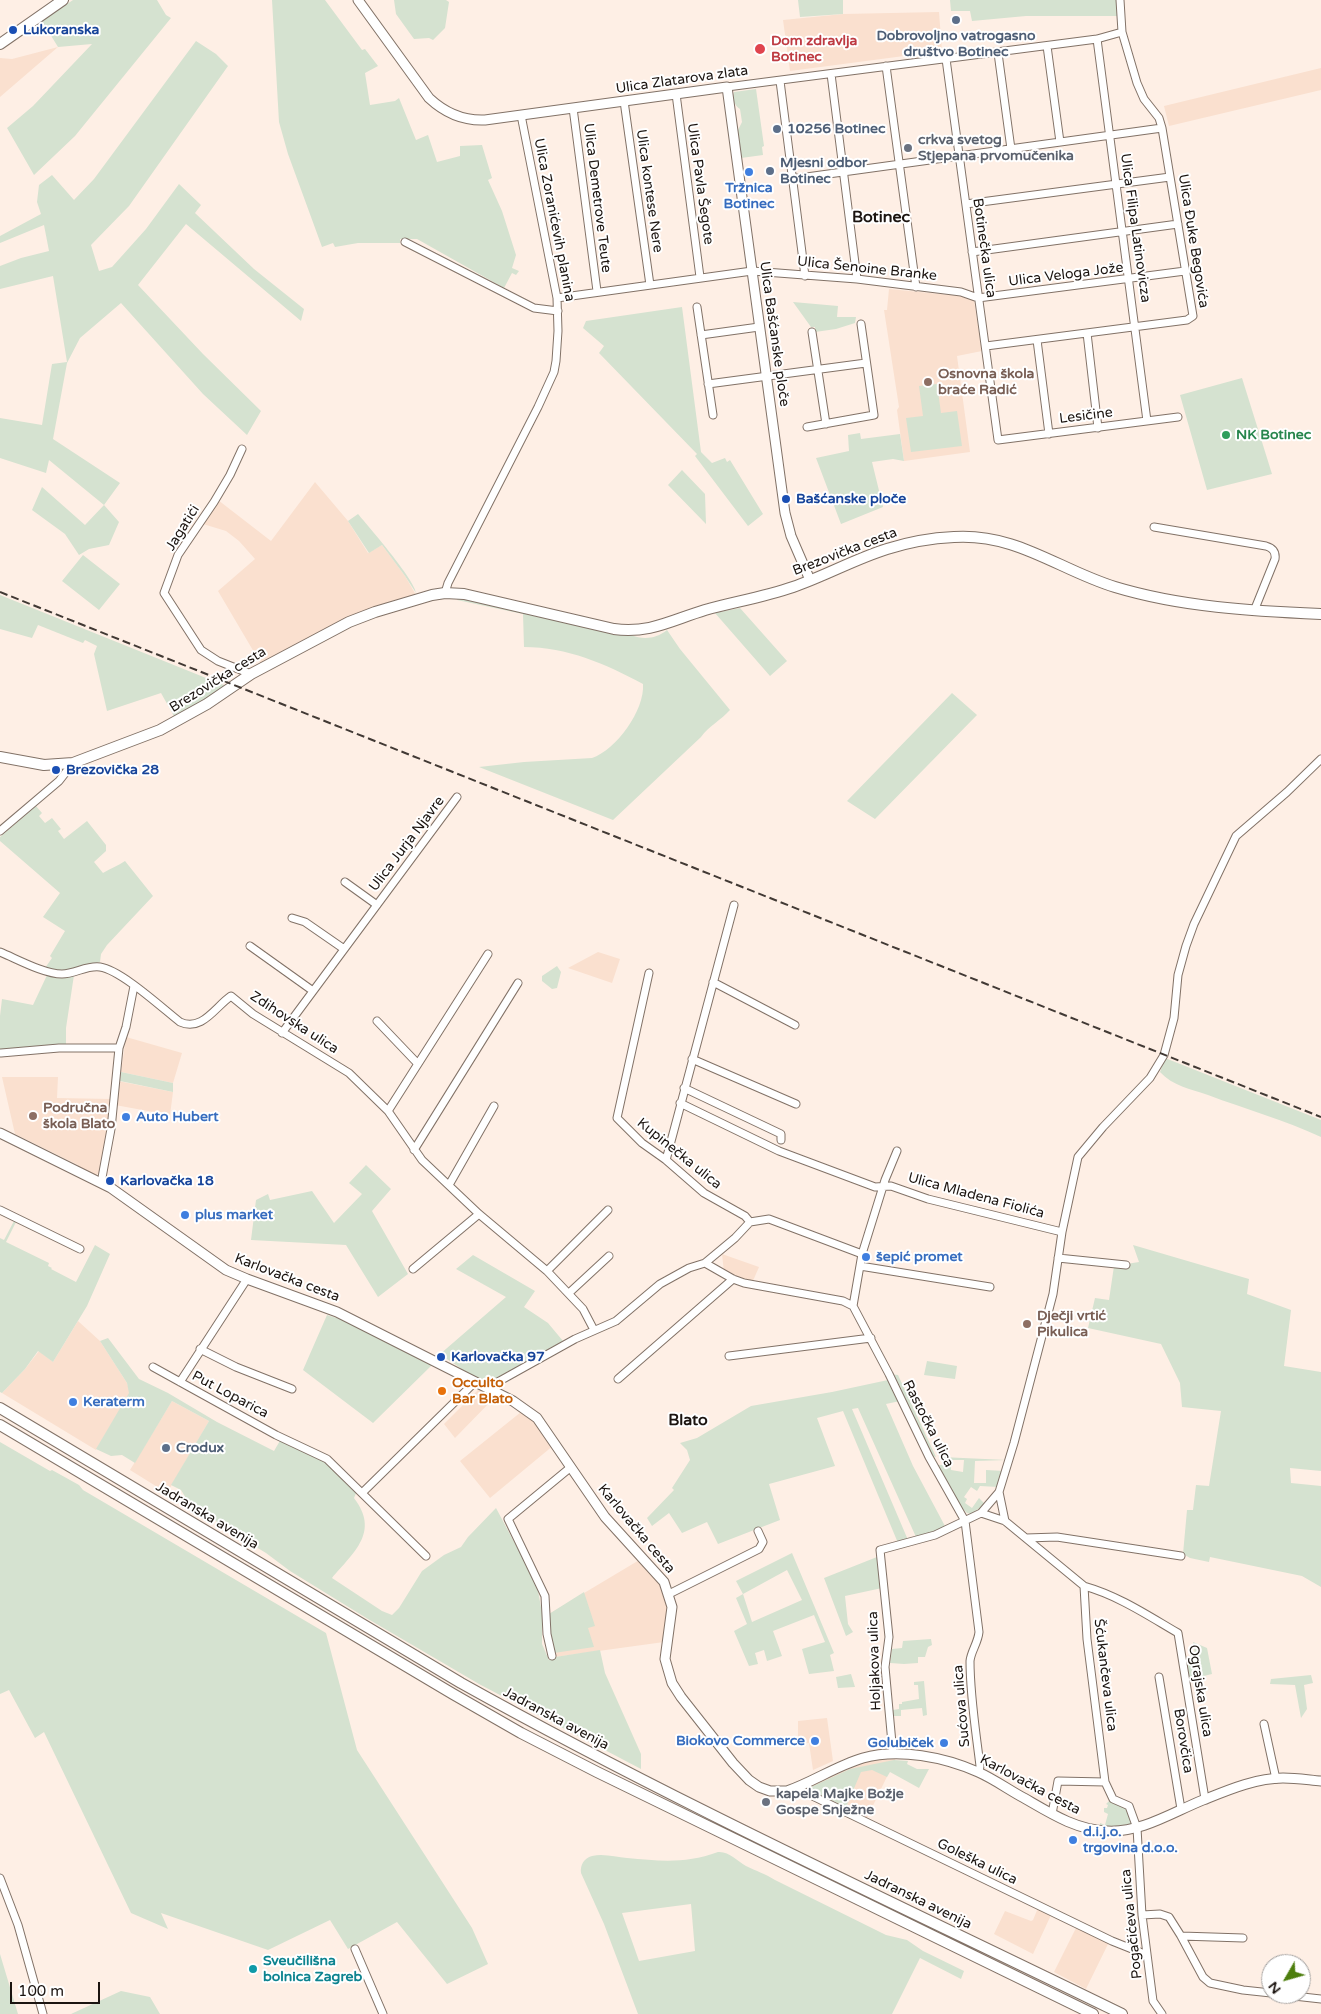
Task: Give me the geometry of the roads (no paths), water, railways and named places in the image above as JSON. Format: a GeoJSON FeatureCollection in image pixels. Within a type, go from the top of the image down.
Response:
{"type":"FeatureCollection","features":[{"type":"Feature","properties":{"kind":"main road"},"geometry":{"type":"LineString","coordinates":[[0,44],[63,0]]}},
{"type":"Feature","properties":{"kind":"main road","name":"Brezovička cesta"},"geometry":{"type":"LineString","coordinates":[[0,757],[44,765],[72,763],[160,730],[207,704],[251,674],[349,622],[397,605],[445,593],[474,596],[598,626],[630,631],[654,628],[706,610],[771,594],[895,546],[929,540],[975,537],[1000,540],[1024,548],[1100,582],[1126,590],[1204,604],[1254,610],[1321,614]]}},
{"type":"Feature","properties":{"kind":"main road","name":"Jadranska avenija"},"geometry":{"type":"LineString","coordinates":[[0,1408],[461,1684],[531,1722],[678,1798],[1122,2014]]}},
{"type":"Feature","properties":{"kind":"main road","name":"Jadranska avenija"},"geometry":{"type":"LineString","coordinates":[[0,1425],[521,1733],[674,1810],[1092,2014]]}},
{"type":"Feature","properties":{"kind":"street","name":"Ulica Zlatarova zlata"},"geometry":{"type":"LineString","coordinates":[[358,0],[429,98],[443,110],[459,117],[477,120],[998,53],[1097,39],[1122,32]]}},
{"type":"Feature","properties":{"kind":"street","name":"Ulica Đuke Begovića"},"geometry":{"type":"LineString","coordinates":[[986,346],[1191,318],[1194,314],[1162,128],[1159,118],[1140,91],[1122,32],[1120,0]]}},
{"type":"Feature","properties":{"kind":"street","name":"Ulica Filipa Latinovicza"},"geometry":{"type":"LineString","coordinates":[[1097,39],[1147,421]]}},
{"type":"Feature","properties":{"kind":"street"},"geometry":{"type":"LineString","coordinates":[[1047,46],[1060,142]]}},
{"type":"Feature","properties":{"kind":"street"},"geometry":{"type":"LineString","coordinates":[[998,53],[1011,149]]}},
{"type":"Feature","properties":{"kind":"street","name":"Botinečka ulica"},"geometry":{"type":"LineString","coordinates":[[946,59],[998,440]]}},
{"type":"Feature","properties":{"kind":"street"},"geometry":{"type":"LineString","coordinates":[[886,66],[916,287]]}},
{"type":"Feature","properties":{"kind":"street"},"geometry":{"type":"LineString","coordinates":[[831,74],[857,279]]}},
{"type":"Feature","properties":{"kind":"street"},"geometry":{"type":"LineString","coordinates":[[780,81],[804,276]]}},
{"type":"Feature","properties":{"kind":"street","name":"Ulica Bašćanske ploče"},"geometry":{"type":"LineString","coordinates":[[727,87],[785,513],[810,580]]}},
{"type":"Feature","properties":{"kind":"street","name":"Ulica Pavla Šegote"},"geometry":{"type":"LineString","coordinates":[[676,94],[700,277]]}},
{"type":"Feature","properties":{"kind":"street","name":"Ulica kontese Nere"},"geometry":{"type":"LineString","coordinates":[[624,101],[650,285]]}},
{"type":"Feature","properties":{"kind":"street","name":"Ulica Demetrove Teute"},"geometry":{"type":"LineString","coordinates":[[573,108],[597,291]]}},
{"type":"Feature","properties":{"kind":"street","name":"Ulica Zoranićevih planina"},"geometry":{"type":"LineString","coordinates":[[405,242],[534,308],[558,311],[521,115]]}},
{"type":"Feature","properties":{"kind":"street"},"geometry":{"type":"LineString","coordinates":[[792,179],[1162,128]]}},
{"type":"Feature","properties":{"kind":"street"},"geometry":{"type":"LineString","coordinates":[[966,204],[1170,177]]}},
{"type":"Feature","properties":{"kind":"street"},"geometry":{"type":"LineString","coordinates":[[972,252],[1178,224]]}},
{"type":"Feature","properties":{"kind":"street","name":"Ulica Šenoine Branke"},"geometry":{"type":"LineString","coordinates":[[557,298],[752,271],[857,279],[961,292],[978,298]]}},
{"type":"Feature","properties":{"kind":"street","name":"Ulica Veloga Jože"},"geometry":{"type":"LineString","coordinates":[[978,298],[1186,271]]}},
{"type":"Feature","properties":{"kind":"street"},"geometry":{"type":"LineString","coordinates":[[697,307],[713,415]]}},
{"type":"Feature","properties":{"kind":"street"},"geometry":{"type":"LineString","coordinates":[[445,593],[448,583],[554,372],[558,311]]}},
{"type":"Feature","properties":{"kind":"street"},"geometry":{"type":"LineString","coordinates":[[807,427],[874,415],[861,324]]}},
{"type":"Feature","properties":{"kind":"street"},"geometry":{"type":"LineString","coordinates":[[701,335],[759,327]]}},
{"type":"Feature","properties":{"kind":"street"},"geometry":{"type":"LineString","coordinates":[[812,332],[826,424]]}},
{"type":"Feature","properties":{"kind":"street"},"geometry":{"type":"LineString","coordinates":[[1087,333],[1098,428]]}},
{"type":"Feature","properties":{"kind":"street"},"geometry":{"type":"LineString","coordinates":[[1037,340],[1049,434]]}},
{"type":"Feature","properties":{"kind":"street"},"geometry":{"type":"LineString","coordinates":[[708,384],[866,362]]}},
{"type":"Feature","properties":{"kind":"street","name":"Lesičine"},"geometry":{"type":"LineString","coordinates":[[998,440],[1178,417]]}},
{"type":"Feature","properties":{"kind":"street","name":"Jagatići"},"geometry":{"type":"LineString","coordinates":[[242,448],[230,475],[214,502],[178,555],[164,593],[201,650],[218,661],[251,674]]}},
{"type":"Feature","properties":{"kind":"street"},"geometry":{"type":"LineString","coordinates":[[1154,528],[1266,546],[1273,550],[1276,554],[1275,559],[1254,610]]}},
{"type":"Feature","properties":{"kind":"street"},"geometry":{"type":"LineString","coordinates":[[1084,1586],[1006,1521],[981,1513],[999,1492],[1045,1324],[1078,1157],[1103,1127],[1150,1078],[1164,1055],[1174,1018],[1178,975],[1186,946],[1230,846],[1242,829],[1287,792],[1321,759]]}},
{"type":"Feature","properties":{"kind":"street"},"geometry":{"type":"LineString","coordinates":[[0,831],[59,781],[72,763]]}},
{"type":"Feature","properties":{"kind":"street","name":"Ulica Jurja Njavre"},"geometry":{"type":"LineString","coordinates":[[282,1033],[457,797]]}},
{"type":"Feature","properties":{"kind":"street","name":"Ulica Jurja Njavre"},"geometry":{"type":"LineString","coordinates":[[344,882],[377,905]]}},
{"type":"Feature","properties":{"kind":"street"},"geometry":{"type":"LineString","coordinates":[[666,1160],[734,905]]}},
{"type":"Feature","properties":{"kind":"street"},"geometry":{"type":"LineString","coordinates":[[292,918],[305,922],[344,949]]}},
{"type":"Feature","properties":{"kind":"street"},"geometry":{"type":"LineString","coordinates":[[250,946],[313,990]]}},
{"type":"Feature","properties":{"kind":"street"},"geometry":{"type":"LineString","coordinates":[[0,952],[56,974],[64,974],[90,967],[100,967],[134,986],[126,1027],[119,1048],[111,1129],[101,1183]]}},
{"type":"Feature","properties":{"kind":"street"},"geometry":{"type":"LineString","coordinates":[[388,1110],[488,954]]}},
{"type":"Feature","properties":{"kind":"street","name":"Kupinečka ulica"},"geometry":{"type":"LineString","coordinates":[[649,973],[617,1118],[642,1143],[666,1160],[704,1193],[745,1216],[750,1222]]}},
{"type":"Feature","properties":{"kind":"street"},"geometry":{"type":"LineString","coordinates":[[414,1150],[518,982]]}},
{"type":"Feature","properties":{"kind":"street"},"geometry":{"type":"LineString","coordinates":[[712,982],[795,1025]]}},
{"type":"Feature","properties":{"kind":"street","name":"Zdihovska ulica"},"geometry":{"type":"LineString","coordinates":[[134,986],[185,1024],[199,1023],[231,996],[252,1014],[341,1067],[388,1110],[422,1160],[480,1214],[547,1271],[569,1293],[583,1309],[594,1330]]}},
{"type":"Feature","properties":{"kind":"street"},"geometry":{"type":"LineString","coordinates":[[378,1021],[418,1064]]}},
{"type":"Feature","properties":{"kind":"street"},"geometry":{"type":"LineString","coordinates":[[1,1052],[59,1048],[119,1048]]}},
{"type":"Feature","properties":{"kind":"street"},"geometry":{"type":"LineString","coordinates":[[692,1059],[796,1104]]}},
{"type":"Feature","properties":{"kind":"street"},"geometry":{"type":"LineString","coordinates":[[684,1088],[781,1134],[781,1140]]}},
{"type":"Feature","properties":{"kind":"street"},"geometry":{"type":"LineString","coordinates":[[680,1103],[779,1151],[875,1187],[884,1186]]}},
{"type":"Feature","properties":{"kind":"street"},"geometry":{"type":"LineString","coordinates":[[448,1185],[494,1106]]}},
{"type":"Feature","properties":{"kind":"street","name":"Karlovačka cesta"},"geometry":{"type":"LineString","coordinates":[[0,1133],[101,1183],[136,1204],[207,1258],[226,1270],[337,1312],[488,1388],[523,1407],[537,1418],[605,1517],[664,1582],[669,1594],[671,1615],[665,1659],[668,1673],[678,1692],[733,1763],[749,1780],[759,1787],[787,1791],[864,1758],[893,1754],[934,1759],[979,1772],[1052,1814],[1083,1828],[1116,1832],[1137,1828],[1205,1799],[1248,1784],[1276,1779],[1321,1781]]}},
{"type":"Feature","properties":{"kind":"street"},"geometry":{"type":"LineString","coordinates":[[705,1263],[733,1279],[773,1289],[842,1301],[853,1306],[862,1254],[897,1151]]}},
{"type":"Feature","properties":{"kind":"street","name":"Ulica Mladena Fiolića"},"geometry":{"type":"LineString","coordinates":[[884,1186],[890,1186],[928,1199],[1062,1232]]}},
{"type":"Feature","properties":{"kind":"street"},"geometry":{"type":"LineString","coordinates":[[0,1210],[80,1249]]}},
{"type":"Feature","properties":{"kind":"street"},"geometry":{"type":"LineString","coordinates":[[547,1271],[608,1210]]}},
{"type":"Feature","properties":{"kind":"street"},"geometry":{"type":"LineString","coordinates":[[413,1269],[480,1214]]}},
{"type":"Feature","properties":{"kind":"street"},"geometry":{"type":"LineString","coordinates":[[488,1388],[594,1330],[616,1322],[660,1284],[705,1263],[735,1238],[750,1222],[769,1219],[862,1254]]}},
{"type":"Feature","properties":{"kind":"street"},"geometry":{"type":"LineString","coordinates":[[569,1293],[609,1256]]}},
{"type":"Feature","properties":{"kind":"street"},"geometry":{"type":"LineString","coordinates":[[1058,1258],[1126,1265]]}},
{"type":"Feature","properties":{"kind":"street"},"geometry":{"type":"LineString","coordinates":[[860,1266],[990,1287]]}},
{"type":"Feature","properties":{"kind":"street","name":"Put Loparica"},"geometry":{"type":"LineString","coordinates":[[247,1279],[180,1382],[276,1434],[327,1459],[362,1493]]}},
{"type":"Feature","properties":{"kind":"street"},"geometry":{"type":"LineString","coordinates":[[618,1379],[733,1279]]}},
{"type":"Feature","properties":{"kind":"street","name":"Rastočka ulica"},"geometry":{"type":"LineString","coordinates":[[853,1306],[929,1457],[965,1521]]}},
{"type":"Feature","properties":{"kind":"street"},"geometry":{"type":"LineString","coordinates":[[729,1356],[870,1338]]}},
{"type":"Feature","properties":{"kind":"street","name":"Put Loparica"},"geometry":{"type":"LineString","coordinates":[[200,1349],[236,1368],[292,1389]]}},
{"type":"Feature","properties":{"kind":"street"},"geometry":{"type":"LineString","coordinates":[[153,1367],[180,1382]]}},
{"type":"Feature","properties":{"kind":"street"},"geometry":{"type":"LineString","coordinates":[[426,1556],[362,1493],[475,1382]]}},
{"type":"Feature","properties":{"kind":"street"},"geometry":{"type":"LineString","coordinates":[[552,1656],[547,1634],[545,1596],[508,1519],[571,1468]]}},
{"type":"Feature","properties":{"kind":"street"},"geometry":{"type":"LineString","coordinates":[[999,1492],[1006,1521]]}},
{"type":"Feature","properties":{"kind":"street","name":"Holjakova ulica"},"geometry":{"type":"LineString","coordinates":[[893,1754],[885,1667],[889,1637],[880,1550],[936,1535],[981,1513]]}},
{"type":"Feature","properties":{"kind":"street","name":"Sućova ulica"},"geometry":{"type":"LineString","coordinates":[[965,1521],[979,1632],[978,1642],[970,1659],[979,1772]]}},
{"type":"Feature","properties":{"kind":"street","name":"Karlovačka cesta"},"geometry":{"type":"LineString","coordinates":[[669,1594],[759,1549],[763,1542],[758,1531]]}},
{"type":"Feature","properties":{"kind":"street"},"geometry":{"type":"LineString","coordinates":[[1026,1538],[1057,1537],[1181,1556]]}},
{"type":"Feature","properties":{"kind":"street","name":"Šćukančeva ulica"},"geometry":{"type":"LineString","coordinates":[[1084,1586],[1087,1639],[1105,1782],[1113,1799],[1129,1806],[1137,1828]]}},
{"type":"Feature","properties":{"kind":"street","name":"Ograjska ulica"},"geometry":{"type":"LineString","coordinates":[[1084,1586],[1105,1592],[1126,1602],[1178,1633],[1205,1799]]}},
{"type":"Feature","properties":{"kind":"street","name":"Borovčica"},"geometry":{"type":"LineString","coordinates":[[1160,1677],[1181,1810]]}},
{"type":"Feature","properties":{"kind":"street"},"geometry":{"type":"LineString","coordinates":[[1264,1724],[1276,1779]]}},
{"type":"Feature","properties":{"kind":"street"},"geometry":{"type":"LineString","coordinates":[[1052,1814],[1058,1781],[1105,1782]]}},
{"type":"Feature","properties":{"kind":"street","name":"Goleška ulica"},"geometry":{"type":"LineString","coordinates":[[796,1788],[1112,1941],[1147,1955]]}},
{"type":"Feature","properties":{"kind":"street","name":"Pogačićeva ulica"},"geometry":{"type":"LineString","coordinates":[[1137,1828],[1142,1915],[1153,2001],[1162,2014]]}},
{"type":"Feature","properties":{"kind":"street"},"geometry":{"type":"LineString","coordinates":[[0,1878],[18,1925],[43,2014]]}},
{"type":"Feature","properties":{"kind":"street"},"geometry":{"type":"LineString","coordinates":[[1142,1915],[1165,1915],[1169,1917],[1203,1977],[1210,1983],[1261,1993]]}},
{"type":"Feature","properties":{"kind":"street"},"geometry":{"type":"LineString","coordinates":[[1181,1936],[1243,1938]]}},
{"type":"Feature","properties":{"kind":"street"},"geometry":{"type":"LineString","coordinates":[[355,1949],[383,2014]]}},
{"type":"Feature","properties":{"kind":"railway"},"geometry":{"type":"LineString","coordinates":[[0,592],[1321,1117]]}},
{"type":"Feature","properties":{"kind":"place","name":"Dobrovoljno vatrogasno društvo Botinec"},"geometry":{"type":"Point","coordinates":[956,20]}},
{"type":"Feature","properties":{"kind":"place","name":"Lukoranska"},"geometry":{"type":"Point","coordinates":[13,30]}},
{"type":"Feature","properties":{"kind":"place","name":"Dom zdravlja Botinec"},"geometry":{"type":"Point","coordinates":[760,49]}},
{"type":"Feature","properties":{"kind":"place","name":"10256 Botinec"},"geometry":{"type":"Point","coordinates":[777,129]}},
{"type":"Feature","properties":{"kind":"place","name":"crkva svetog Stjepana prvomučenika"},"geometry":{"type":"Point","coordinates":[908,148]}},
{"type":"Feature","properties":{"kind":"place","name":"Mjesni odbor Botinec"},"geometry":{"type":"Point","coordinates":[770,171]}},
{"type":"Feature","properties":{"kind":"place","name":"Tržnica Botinec"},"geometry":{"type":"Point","coordinates":[749,172]}},
{"type":"Feature","properties":{"kind":"place","name":"Osnovna škola braće Radić"},"geometry":{"type":"Point","coordinates":[928,382]}},
{"type":"Feature","properties":{"kind":"place","name":"NK Botinec"},"geometry":{"type":"Point","coordinates":[1226,435]}},
{"type":"Feature","properties":{"kind":"place","name":"Bašćanske ploče"},"geometry":{"type":"Point","coordinates":[786,499]}},
{"type":"Feature","properties":{"kind":"place","name":"Brezovička 28"},"geometry":{"type":"Point","coordinates":[56,770]}},
{"type":"Feature","properties":{"kind":"place","name":"Područna škola Blato"},"geometry":{"type":"Point","coordinates":[33,1116]}},
{"type":"Feature","properties":{"kind":"place","name":"Auto Hubert"},"geometry":{"type":"Point","coordinates":[126,1117]}},
{"type":"Feature","properties":{"kind":"place","name":"Karlovačka 18"},"geometry":{"type":"Point","coordinates":[110,1181]}},
{"type":"Feature","properties":{"kind":"place","name":"plus market"},"geometry":{"type":"Point","coordinates":[185,1215]}},
{"type":"Feature","properties":{"kind":"place","name":"šepić promet"},"geometry":{"type":"Point","coordinates":[866,1257]}},
{"type":"Feature","properties":{"kind":"place","name":"Dječji vrtić Pikulica"},"geometry":{"type":"Point","coordinates":[1027,1324]}},
{"type":"Feature","properties":{"kind":"place","name":"Karlovačka 97"},"geometry":{"type":"Point","coordinates":[441,1357]}},
{"type":"Feature","properties":{"kind":"place","name":"Occulto Bar Blato"},"geometry":{"type":"Point","coordinates":[442,1391]}},
{"type":"Feature","properties":{"kind":"place","name":"Keraterm"},"geometry":{"type":"Point","coordinates":[73,1402]}},
{"type":"Feature","properties":{"kind":"place","name":"Crodux"},"geometry":{"type":"Point","coordinates":[166,1448]}},
{"type":"Feature","properties":{"kind":"place","name":"Biokovo Commerce"},"geometry":{"type":"Point","coordinates":[815,1741]}},
{"type":"Feature","properties":{"kind":"place","name":"Golubiček"},"geometry":{"type":"Point","coordinates":[944,1743]}},
{"type":"Feature","properties":{"kind":"place","name":"kapela Majke Božje Gospe Snježne"},"geometry":{"type":"Point","coordinates":[766,1802]}},
{"type":"Feature","properties":{"kind":"place","name":"d.i.j.o. trgovina d.o.o."},"geometry":{"type":"Point","coordinates":[1073,1840]}},
{"type":"Feature","properties":{"kind":"place","name":"Sveučilišna bolnica Zagreb"},"geometry":{"type":"Point","coordinates":[253,1969]}},
{"type":"Feature","properties":{"kind":"district","name":"Botinec"},"geometry":{"type":"Point","coordinates":[881,218]}},
{"type":"Feature","properties":{"kind":"district","name":"Blato"},"geometry":{"type":"Point","coordinates":[688,1421]}}]}
